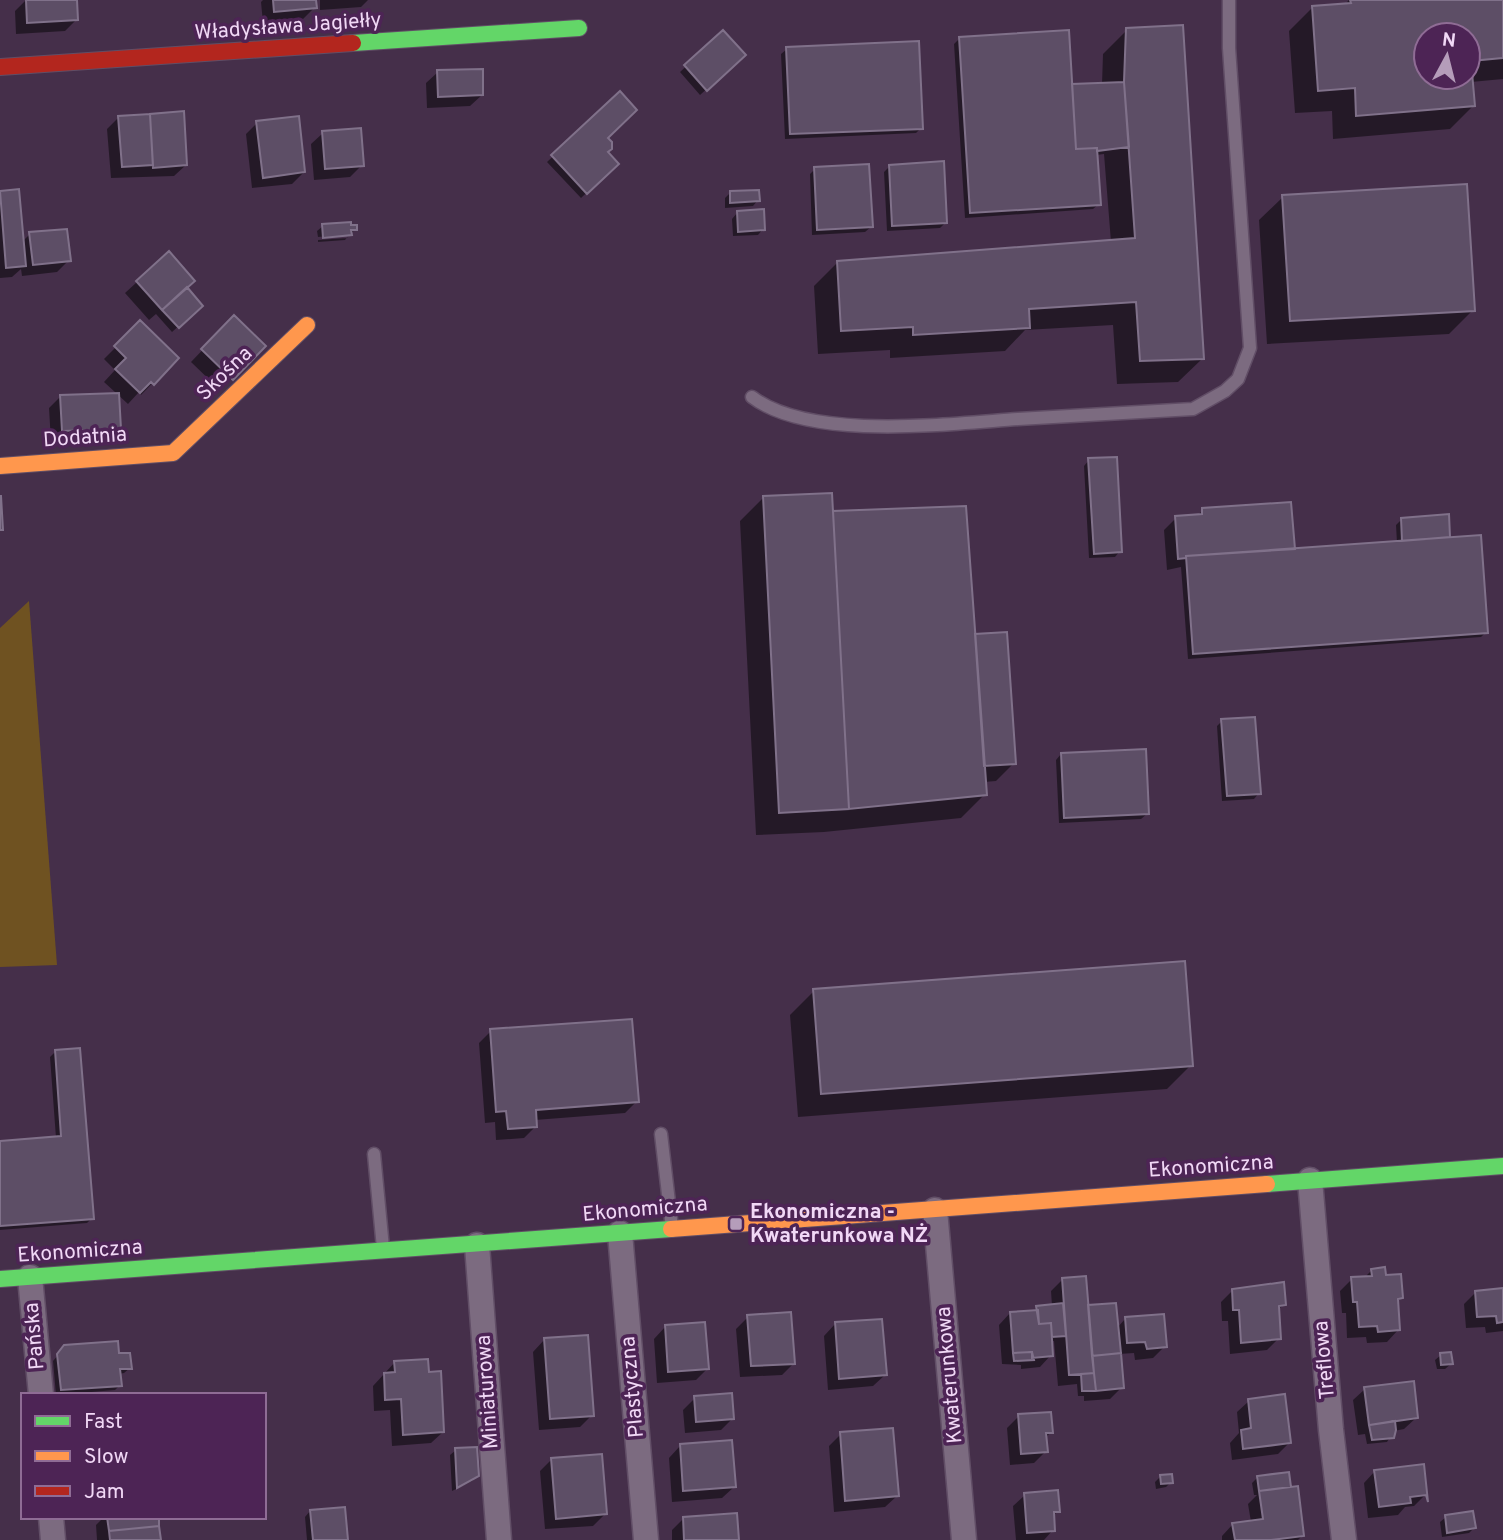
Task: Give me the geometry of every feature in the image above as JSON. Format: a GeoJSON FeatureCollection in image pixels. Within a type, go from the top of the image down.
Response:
{"type":"FeatureCollection","features":[{"type":"Feature","properties":{"kind":"street","name":"Władysława Jagiełły"},"geometry":{"type":"LineString","coordinates":[[0,67],[579,28]]}},
{"type":"Feature","properties":{"kind":"street","name":"Skośna"},"geometry":{"type":"LineString","coordinates":[[173,453],[307,325]]}},
{"type":"Feature","properties":{"kind":"street","name":"Dodatnia"},"geometry":{"type":"LineString","coordinates":[[0,466],[173,453]]}},
{"type":"Feature","properties":{"kind":"street","name":"Ekonomiczna"},"geometry":{"type":"LineString","coordinates":[[0,1279],[1503,1166]]}},
{"type":"Feature","properties":{"kind":"street","name":"Treflowa"},"geometry":{"type":"LineString","coordinates":[[1310,1181],[1331,1430],[1344,1540]]}},
{"type":"Feature","properties":{"kind":"street","name":"Kwaterunkowa"},"geometry":{"type":"LineString","coordinates":[[935,1210],[964,1540]]}},
{"type":"Feature","properties":{"kind":"street","name":"Plastyczna"},"geometry":{"type":"LineString","coordinates":[[620,1233],[646,1540]]}},
{"type":"Feature","properties":{"kind":"street","name":"Miniaturowa"},"geometry":{"type":"LineString","coordinates":[[477,1245],[499,1540]]}},
{"type":"Feature","properties":{"kind":"street","name":"Pańska"},"geometry":{"type":"LineString","coordinates":[[30,1277],[41,1393]]}},
{"type":"Feature","properties":{"kind":"street"},"geometry":{"type":"LineString","coordinates":[[51,1519],[53,1540]]}},
{"type":"Feature","properties":{"kind":"lane"},"geometry":{"type":"LineString","coordinates":[[752,397],[763,406],[816,422],[886,427],[1193,409],[1225,391],[1238,379],[1251,348],[1229,48],[1229,0]]}},
{"type":"Feature","properties":{"kind":"lane"},"geometry":{"type":"LineString","coordinates":[[662,1134],[672,1229]]}},
{"type":"Feature","properties":{"kind":"lane"},"geometry":{"type":"LineString","coordinates":[[374,1154],[383,1252]]}},
{"type":"Feature","properties":{"kind":"shaded area"},"geometry":{"type":"Polygon","coordinates":[[[29,601],[57,965],[0,967],[0,628],[29,601]]]}},
{"type":"Feature","properties":{"kind":"building"},"geometry":{"type":"Polygon","coordinates":[[[26,0],[77,0],[78,20],[27,23],[26,0]]]}},
{"type":"Feature","properties":{"kind":"building"},"geometry":{"type":"Polygon","coordinates":[[[273,0],[316,0],[317,8],[274,12],[273,0]]]}},
{"type":"Feature","properties":{"kind":"building"},"geometry":{"type":"Polygon","coordinates":[[[1350,0],[1503,0],[1503,58],[1482,60],[1482,21],[1412,21],[1412,91],[1474,91],[1475,106],[1356,116],[1355,88],[1318,91],[1312,6],[1351,3],[1350,0]]]}},
{"type":"Feature","properties":{"kind":"building"},"geometry":{"type":"Polygon","coordinates":[[[1183,25],[1204,359],[1140,361],[1136,302],[1029,309],[1030,328],[913,335],[913,327],[841,331],[837,261],[1135,238],[1124,82],[1126,28],[1183,25]]]}},
{"type":"Feature","properties":{"kind":"building"},"geometry":{"type":"Polygon","coordinates":[[[723,30],[746,55],[707,91],[684,65],[723,30]]]}},
{"type":"Feature","properties":{"kind":"building"},"geometry":{"type":"Polygon","coordinates":[[[1069,30],[1076,149],[1097,148],[1101,205],[970,213],[959,37],[1069,30]]]}},
{"type":"Feature","properties":{"kind":"building"},"geometry":{"type":"Polygon","coordinates":[[[919,41],[923,129],[790,134],[786,47],[919,41]]]}},
{"type":"Feature","properties":{"kind":"building"},"geometry":{"type":"Polygon","coordinates":[[[483,69],[483,95],[438,97],[437,70],[483,69]]]}},
{"type":"Feature","properties":{"kind":"building"},"geometry":{"type":"Polygon","coordinates":[[[1124,82],[1129,147],[1097,151],[1097,148],[1076,149],[1072,84],[1124,82]]]}},
{"type":"Feature","properties":{"kind":"building"},"geometry":{"type":"Polygon","coordinates":[[[620,91],[637,110],[608,138],[612,142],[612,149],[608,152],[619,164],[587,194],[551,155],[620,91]]]}},
{"type":"Feature","properties":{"kind":"building"},"geometry":{"type":"Polygon","coordinates":[[[184,111],[187,165],[153,168],[150,114],[184,111]]]}},
{"type":"Feature","properties":{"kind":"building"},"geometry":{"type":"Polygon","coordinates":[[[150,114],[153,165],[122,167],[118,116],[150,114]]]}},
{"type":"Feature","properties":{"kind":"building"},"geometry":{"type":"Polygon","coordinates":[[[299,116],[305,172],[263,178],[256,121],[299,116]]]}},
{"type":"Feature","properties":{"kind":"building"},"geometry":{"type":"Polygon","coordinates":[[[361,128],[364,166],[325,169],[322,131],[361,128]]]}},
{"type":"Feature","properties":{"kind":"building"},"geometry":{"type":"Polygon","coordinates":[[[944,161],[947,223],[892,226],[889,165],[944,161]]]}},
{"type":"Feature","properties":{"kind":"building"},"geometry":{"type":"Polygon","coordinates":[[[869,164],[873,227],[817,230],[814,167],[869,164]]]}},
{"type":"Feature","properties":{"kind":"building"},"geometry":{"type":"Polygon","coordinates":[[[1467,184],[1475,311],[1290,321],[1282,195],[1467,184]]]}},
{"type":"Feature","properties":{"kind":"building"},"geometry":{"type":"Polygon","coordinates":[[[19,189],[26,266],[6,268],[0,191],[19,189]]]}},
{"type":"Feature","properties":{"kind":"building"},"geometry":{"type":"Polygon","coordinates":[[[759,190],[760,201],[730,203],[730,191],[759,190]]]}},
{"type":"Feature","properties":{"kind":"building"},"geometry":{"type":"Polygon","coordinates":[[[764,209],[765,230],[738,232],[737,211],[764,209]]]}},
{"type":"Feature","properties":{"kind":"building"},"geometry":{"type":"Polygon","coordinates":[[[351,222],[351,225],[357,225],[357,230],[351,230],[352,235],[323,238],[322,224],[351,222]]]}},
{"type":"Feature","properties":{"kind":"building"},"geometry":{"type":"Polygon","coordinates":[[[67,229],[71,261],[33,265],[29,232],[67,229]]]}},
{"type":"Feature","properties":{"kind":"building"},"geometry":{"type":"Polygon","coordinates":[[[169,251],[195,281],[162,310],[136,281],[169,251]]]}},
{"type":"Feature","properties":{"kind":"building"},"geometry":{"type":"Polygon","coordinates":[[[187,287],[203,306],[179,328],[162,310],[187,287]]]}},
{"type":"Feature","properties":{"kind":"building"},"geometry":{"type":"Polygon","coordinates":[[[234,315],[266,346],[233,380],[201,349],[234,315]]]}},
{"type":"Feature","properties":{"kind":"building"},"geometry":{"type":"Polygon","coordinates":[[[140,320],[179,358],[154,385],[151,382],[140,393],[115,369],[126,358],[114,346],[140,320]]]}},
{"type":"Feature","properties":{"kind":"building"},"geometry":{"type":"Polygon","coordinates":[[[119,393],[121,429],[62,431],[60,395],[119,393]]]}},
{"type":"Feature","properties":{"kind":"building"},"geometry":{"type":"Polygon","coordinates":[[[1117,457],[1122,552],[1094,554],[1088,458],[1117,457]]]}},
{"type":"Feature","properties":{"kind":"building"},"geometry":{"type":"Polygon","coordinates":[[[832,493],[849,809],[779,813],[763,496],[832,493]]]}},
{"type":"Feature","properties":{"kind":"building"},"geometry":{"type":"Polygon","coordinates":[[[1,496],[3,530],[0,530],[1,496]]]}},
{"type":"Feature","properties":{"kind":"building"},"geometry":{"type":"Polygon","coordinates":[[[1291,502],[1295,549],[1186,556],[1178,559],[1175,516],[1202,514],[1202,508],[1291,502]]]}},
{"type":"Feature","properties":{"kind":"building"},"geometry":{"type":"Polygon","coordinates":[[[966,506],[987,795],[849,809],[833,511],[966,506]]]}},
{"type":"Feature","properties":{"kind":"building"},"geometry":{"type":"Polygon","coordinates":[[[1449,514],[1450,537],[1402,541],[1401,518],[1449,514]]]}},
{"type":"Feature","properties":{"kind":"building"},"geometry":{"type":"Polygon","coordinates":[[[1481,535],[1488,633],[1193,654],[1186,556],[1481,535]]]}},
{"type":"Feature","properties":{"kind":"building"},"geometry":{"type":"Polygon","coordinates":[[[1007,632],[1016,764],[984,766],[975,634],[1007,632]]]}},
{"type":"Feature","properties":{"kind":"building"},"geometry":{"type":"Polygon","coordinates":[[[1255,717],[1261,794],[1227,796],[1221,719],[1255,717]]]}},
{"type":"Feature","properties":{"kind":"building"},"geometry":{"type":"Polygon","coordinates":[[[1146,749],[1149,814],[1064,818],[1061,753],[1146,749]]]}},
{"type":"Feature","properties":{"kind":"building"},"geometry":{"type":"Polygon","coordinates":[[[1185,961],[1193,1066],[821,1094],[813,989],[1185,961]]]}},
{"type":"Feature","properties":{"kind":"building"},"geometry":{"type":"Polygon","coordinates":[[[632,1019],[639,1102],[536,1110],[537,1127],[508,1129],[506,1111],[496,1112],[490,1029],[632,1019]]]}},
{"type":"Feature","properties":{"kind":"building"},"geometry":{"type":"Polygon","coordinates":[[[80,1048],[94,1219],[0,1226],[0,1141],[61,1136],[55,1050],[80,1048]]]}},
{"type":"Feature","properties":{"kind":"building"},"geometry":{"type":"Polygon","coordinates":[[[1385,1267],[1386,1275],[1401,1274],[1403,1298],[1398,1299],[1400,1330],[1378,1332],[1377,1326],[1359,1327],[1351,1277],[1372,1276],[1371,1269],[1385,1267]]]}},
{"type":"Feature","properties":{"kind":"building"},"geometry":{"type":"Polygon","coordinates":[[[1086,1276],[1094,1373],[1069,1375],[1062,1278],[1086,1276]]]}},
{"type":"Feature","properties":{"kind":"building"},"geometry":{"type":"Polygon","coordinates":[[[1284,1282],[1286,1305],[1279,1306],[1281,1339],[1241,1343],[1239,1310],[1233,1310],[1232,1289],[1284,1282]]]}},
{"type":"Feature","properties":{"kind":"building"},"geometry":{"type":"Polygon","coordinates":[[[1503,1288],[1503,1322],[1497,1323],[1496,1316],[1477,1317],[1475,1291],[1503,1288]]]}},
{"type":"Feature","properties":{"kind":"building"},"geometry":{"type":"Polygon","coordinates":[[[1063,1303],[1066,1336],[1052,1337],[1051,1323],[1039,1324],[1036,1306],[1063,1303]]]}},
{"type":"Feature","properties":{"kind":"building"},"geometry":{"type":"Polygon","coordinates":[[[1116,1303],[1121,1353],[1092,1356],[1088,1305],[1116,1303]]]}},
{"type":"Feature","properties":{"kind":"building"},"geometry":{"type":"Polygon","coordinates":[[[1038,1310],[1039,1324],[1051,1323],[1053,1356],[1032,1358],[1032,1352],[1013,1353],[1010,1312],[1038,1310]]]}},
{"type":"Feature","properties":{"kind":"building"},"geometry":{"type":"Polygon","coordinates":[[[791,1312],[795,1364],[751,1366],[747,1315],[791,1312]]]}},
{"type":"Feature","properties":{"kind":"building"},"geometry":{"type":"Polygon","coordinates":[[[1164,1314],[1167,1347],[1147,1349],[1145,1342],[1127,1343],[1125,1317],[1164,1314]]]}},
{"type":"Feature","properties":{"kind":"building"},"geometry":{"type":"Polygon","coordinates":[[[882,1319],[887,1375],[839,1379],[835,1322],[882,1319]]]}},
{"type":"Feature","properties":{"kind":"building"},"geometry":{"type":"Polygon","coordinates":[[[705,1322],[709,1369],[668,1372],[665,1325],[705,1322]]]}},
{"type":"Feature","properties":{"kind":"building"},"geometry":{"type":"Polygon","coordinates":[[[588,1335],[594,1416],[550,1419],[544,1338],[588,1335]]]}},
{"type":"Feature","properties":{"kind":"building"},"geometry":{"type":"Polygon","coordinates":[[[118,1341],[119,1353],[130,1353],[132,1369],[120,1369],[122,1386],[61,1390],[57,1354],[64,1345],[118,1341]]]}},
{"type":"Feature","properties":{"kind":"building"},"geometry":{"type":"Polygon","coordinates":[[[1032,1352],[1034,1360],[1014,1361],[1013,1353],[1032,1352]]]}},
{"type":"Feature","properties":{"kind":"building"},"geometry":{"type":"Polygon","coordinates":[[[1451,1352],[1453,1364],[1441,1365],[1440,1353],[1451,1352]]]}},
{"type":"Feature","properties":{"kind":"building"},"geometry":{"type":"Polygon","coordinates":[[[1121,1353],[1124,1388],[1096,1391],[1092,1356],[1121,1353]]]}},
{"type":"Feature","properties":{"kind":"building"},"geometry":{"type":"Polygon","coordinates":[[[428,1359],[429,1372],[441,1371],[444,1432],[403,1435],[401,1399],[385,1400],[384,1373],[395,1372],[394,1361],[428,1359]]]}},
{"type":"Feature","properties":{"kind":"building"},"geometry":{"type":"Polygon","coordinates":[[[1094,1373],[1096,1391],[1082,1391],[1081,1374],[1094,1373]]]}},
{"type":"Feature","properties":{"kind":"building"},"geometry":{"type":"Polygon","coordinates":[[[1414,1381],[1418,1418],[1369,1425],[1364,1387],[1414,1381]]]}},
{"type":"Feature","properties":{"kind":"building"},"geometry":{"type":"Polygon","coordinates":[[[732,1393],[734,1419],[696,1422],[694,1396],[732,1393]]]}},
{"type":"Feature","properties":{"kind":"building"},"geometry":{"type":"Polygon","coordinates":[[[1285,1394],[1291,1443],[1243,1449],[1241,1430],[1251,1428],[1248,1399],[1285,1394]]]}},
{"type":"Feature","properties":{"kind":"building"},"geometry":{"type":"Polygon","coordinates":[[[1051,1412],[1053,1433],[1046,1433],[1048,1452],[1021,1454],[1018,1414],[1051,1412]]]}},
{"type":"Feature","properties":{"kind":"building"},"geometry":{"type":"Polygon","coordinates":[[[1395,1421],[1394,1438],[1372,1440],[1369,1425],[1395,1421]]]}},
{"type":"Feature","properties":{"kind":"building"},"geometry":{"type":"Polygon","coordinates":[[[893,1428],[899,1496],[845,1501],[840,1432],[893,1428]]]}},
{"type":"Feature","properties":{"kind":"building"},"geometry":{"type":"Polygon","coordinates":[[[732,1440],[736,1487],[683,1491],[680,1444],[732,1440]]]}},
{"type":"Feature","properties":{"kind":"building"},"geometry":{"type":"Polygon","coordinates":[[[477,1447],[479,1476],[457,1488],[455,1448],[477,1447]]]}},
{"type":"Feature","properties":{"kind":"building"},"geometry":{"type":"Polygon","coordinates":[[[602,1454],[607,1514],[556,1519],[551,1458],[602,1454]]]}},
{"type":"Feature","properties":{"kind":"building"},"geometry":{"type":"Polygon","coordinates":[[[1424,1464],[1428,1502],[1426,1495],[1410,1497],[1411,1503],[1379,1507],[1374,1470],[1424,1464]]]}},
{"type":"Feature","properties":{"kind":"building"},"geometry":{"type":"Polygon","coordinates":[[[1289,1472],[1291,1487],[1259,1491],[1257,1476],[1289,1472]]]}},
{"type":"Feature","properties":{"kind":"building"},"geometry":{"type":"Polygon","coordinates":[[[1172,1474],[1173,1483],[1161,1484],[1160,1475],[1172,1474]]]}},
{"type":"Feature","properties":{"kind":"building"},"geometry":{"type":"Polygon","coordinates":[[[1298,1486],[1304,1536],[1235,1540],[1232,1523],[1263,1519],[1259,1491],[1298,1486]]]}},
{"type":"Feature","properties":{"kind":"building"},"geometry":{"type":"Polygon","coordinates":[[[1058,1490],[1060,1512],[1054,1512],[1055,1531],[1027,1533],[1024,1493],[1058,1490]]]}},
{"type":"Feature","properties":{"kind":"building"},"geometry":{"type":"Polygon","coordinates":[[[345,1507],[348,1540],[313,1540],[310,1510],[345,1507]]]}},
{"type":"Feature","properties":{"kind":"building"},"geometry":{"type":"Polygon","coordinates":[[[1473,1511],[1476,1528],[1447,1533],[1445,1515],[1473,1511]]]}},
{"type":"Feature","properties":{"kind":"building"},"geometry":{"type":"Polygon","coordinates":[[[737,1513],[739,1540],[684,1540],[683,1517],[737,1513]]]}},
{"type":"Feature","properties":{"kind":"building"},"geometry":{"type":"Polygon","coordinates":[[[107,1519],[159,1519],[159,1526],[109,1531],[107,1519]]]}},
{"type":"Feature","properties":{"kind":"building"},"geometry":{"type":"Polygon","coordinates":[[[159,1526],[161,1540],[110,1540],[109,1531],[159,1526]]]}},
{"type":"Feature","properties":{"kind":"traffic: fast"},"geometry":{"type":"LineString","coordinates":[[353,43],[579,28]]}},
{"type":"Feature","properties":{"kind":"traffic: fast"},"geometry":{"type":"LineString","coordinates":[[1267,1184],[1503,1166]]}},
{"type":"Feature","properties":{"kind":"traffic: fast"},"geometry":{"type":"LineString","coordinates":[[0,1279],[671,1229]]}},
{"type":"Feature","properties":{"kind":"traffic: slow"},"geometry":{"type":"LineString","coordinates":[[0,466],[173,453],[307,325]]}},
{"type":"Feature","properties":{"kind":"traffic: slow"},"geometry":{"type":"LineString","coordinates":[[671,1229],[1267,1184]]}},
{"type":"Feature","properties":{"kind":"traffic: jam"},"geometry":{"type":"LineString","coordinates":[[0,67],[353,43]]}},
{"type":"Feature","properties":{"kind":"place","name":"Ekonomiczna - Kwaterunkowa NŻ"},"geometry":{"type":"Point","coordinates":[736,1224]}}]}
